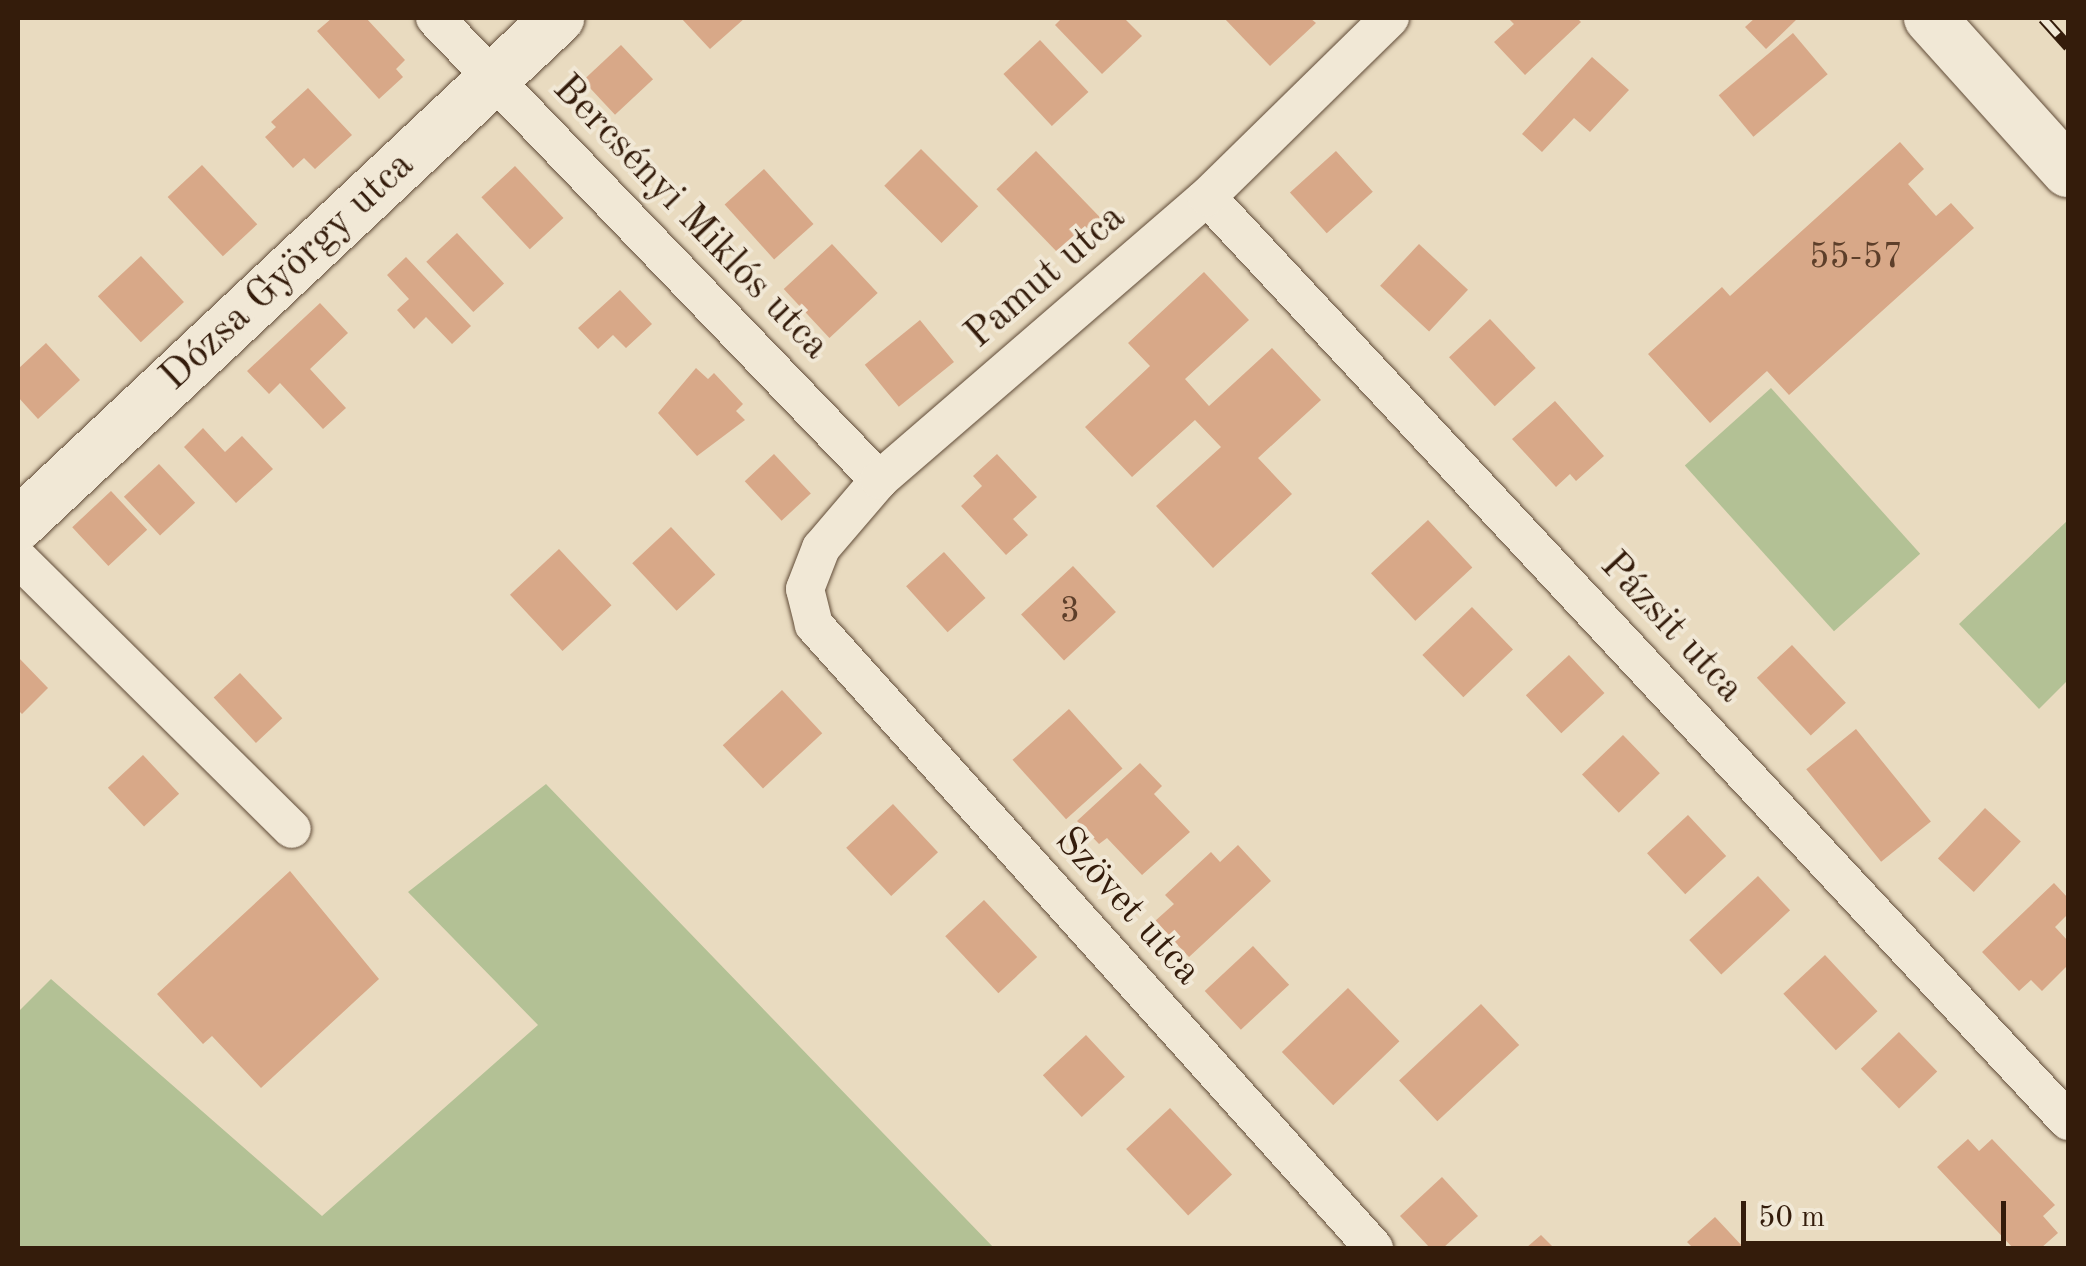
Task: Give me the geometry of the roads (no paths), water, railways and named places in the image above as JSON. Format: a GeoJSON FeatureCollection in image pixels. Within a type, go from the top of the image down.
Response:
{"type":"FeatureCollection","features":[{"type":"Feature","properties":{"kind":"street","name":"Bercsényi Miklós utca"},"geometry":{"type":"LineString","coordinates":[[435,18],[880,480]]}},
{"type":"Feature","properties":{"kind":"street","name":"Dózsa György utca"},"geometry":{"type":"LineString","coordinates":[[18,526],[558,18]]}},
{"type":"Feature","properties":{"kind":"street"},"geometry":{"type":"LineString","coordinates":[[1930,18],[2068,171]]}},
{"type":"Feature","properties":{"kind":"street","name":"Pamut utca"},"geometry":{"type":"LineString","coordinates":[[814,626],[805,590],[820,548],[880,480],[1207,196],[1386,19]]}},
{"type":"Feature","properties":{"kind":"street","name":"Pázsit utca"},"geometry":{"type":"LineString","coordinates":[[1207,196],[2068,1122]]}},
{"type":"Feature","properties":{"kind":"street"},"geometry":{"type":"LineString","coordinates":[[18,558],[292,830]]}},
{"type":"Feature","properties":{"kind":"street","name":"Szövet utca"},"geometry":{"type":"LineString","coordinates":[[814,626],[1374,1248]]}},
{"type":"Feature","properties":{"kind":"railway"},"geometry":{"type":"LineString","coordinates":[[2043,18],[2068,46]]}}]}
